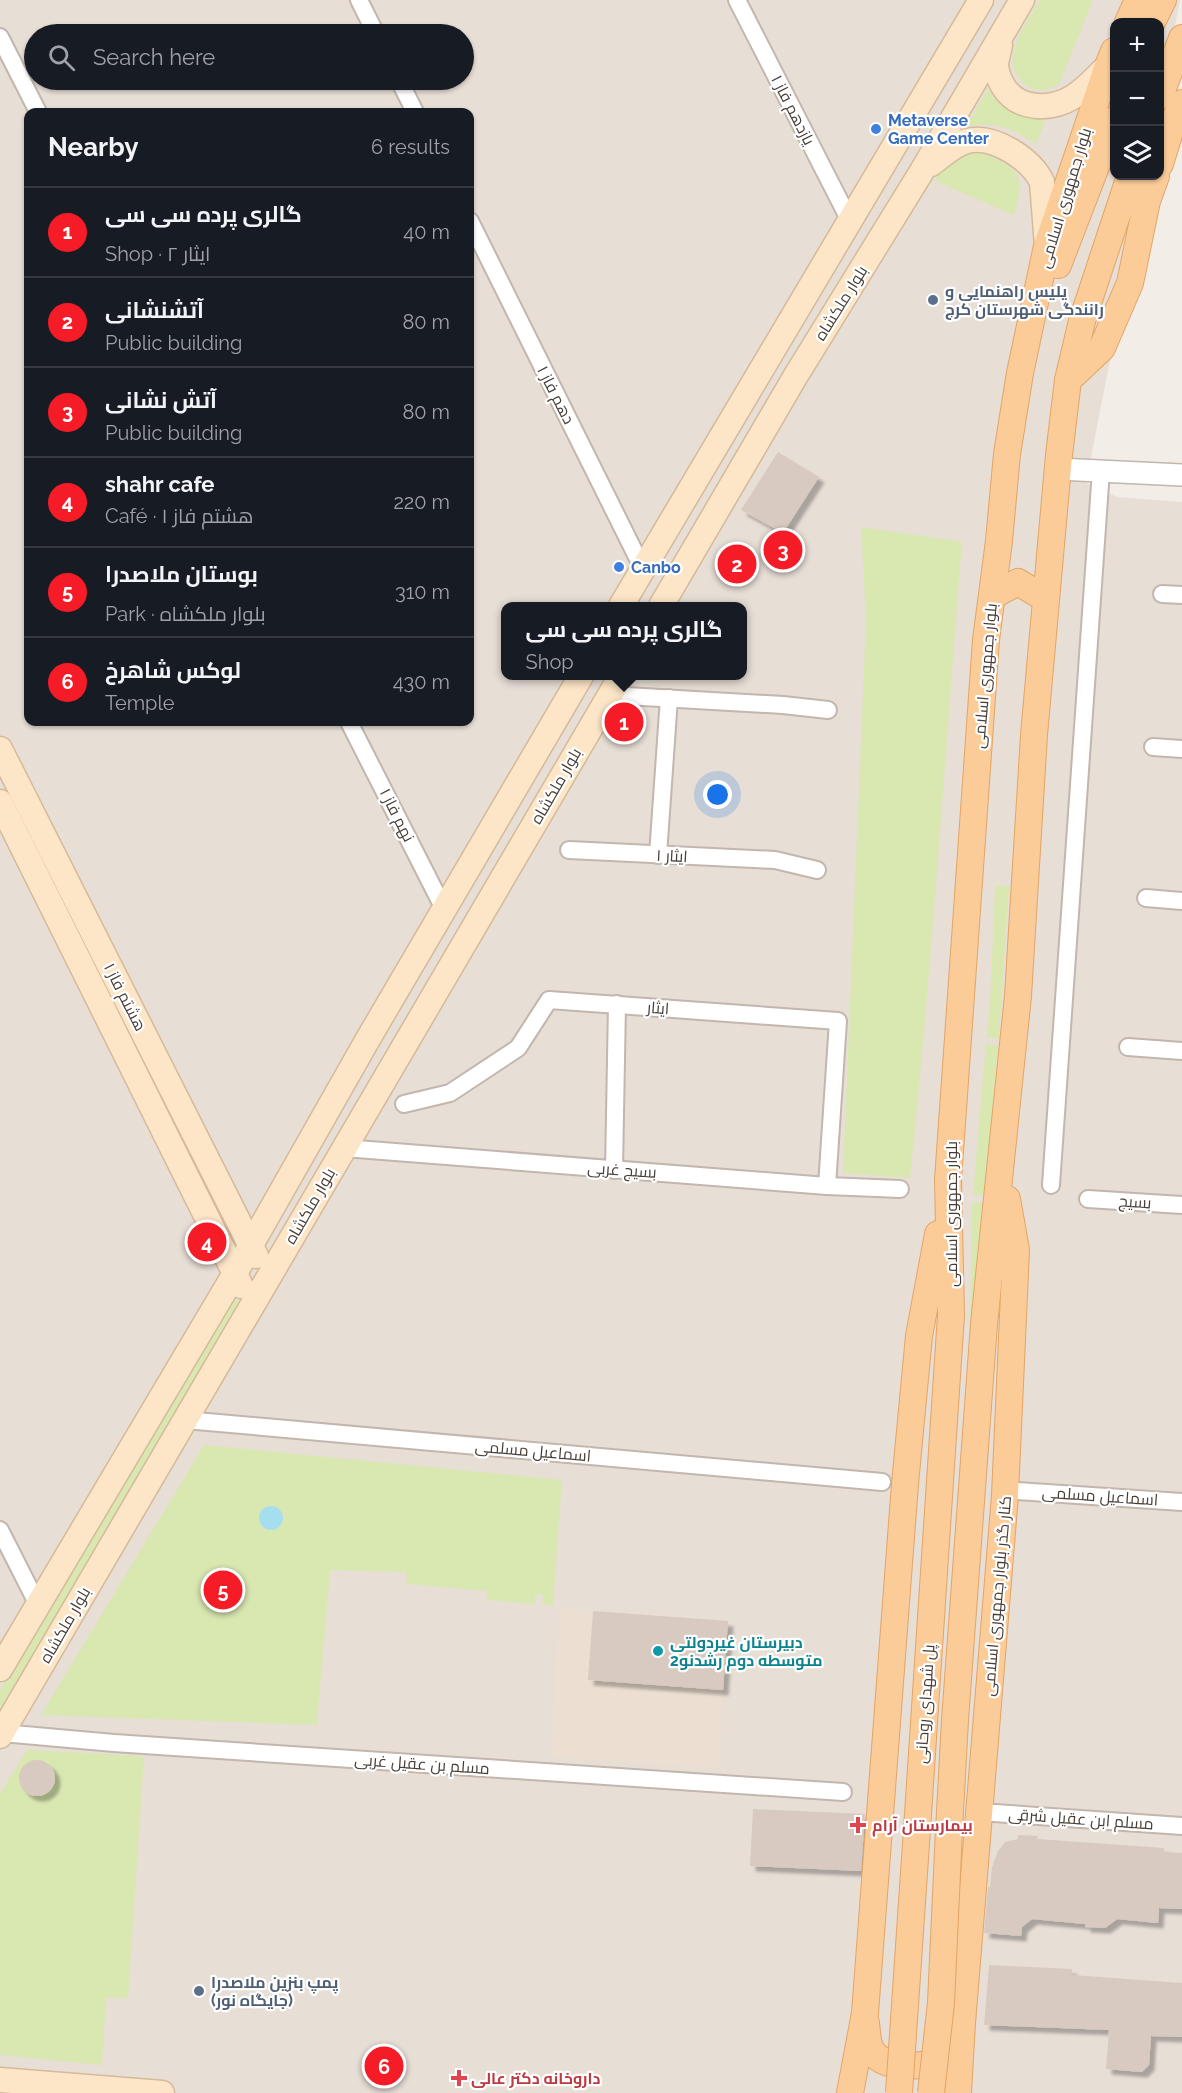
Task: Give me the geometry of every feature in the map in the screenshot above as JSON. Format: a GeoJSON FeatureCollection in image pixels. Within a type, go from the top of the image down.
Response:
{"type":"FeatureCollection","features":[{"type":"Feature","properties":{"kind":"main road","name":"بلوار ملکشاه"},"geometry":{"type":"LineString","coordinates":[[623,602],[981,0]]}},
{"type":"Feature","properties":{"kind":"main road","name":"بلوار ملکشاه"},"geometry":{"type":"LineString","coordinates":[[663,602],[795,377],[922,171],[1022,0]]}},
{"type":"Feature","properties":{"kind":"main road"},"geometry":{"type":"LineString","coordinates":[[1130,18],[1138,0]]}},
{"type":"Feature","properties":{"kind":"main road"},"geometry":{"type":"LineString","coordinates":[[1154,18],[1162,0]]}},
{"type":"Feature","properties":{"kind":"main road"},"geometry":{"type":"LineString","coordinates":[[1003,34],[996,64],[998,75],[1006,92],[1025,105],[1043,106],[1073,97],[1110,59]]}},
{"type":"Feature","properties":{"kind":"main road"},"geometry":{"type":"LineString","coordinates":[[1164,85],[1182,38]]}},
{"type":"Feature","properties":{"kind":"main road","name":"بلوار جمهوری اسلامی"},"geometry":{"type":"LineString","coordinates":[[951,1315],[948,1180],[986,640],[1007,454],[1023,357],[1047,246],[1110,61]]}},
{"type":"Feature","properties":{"kind":"main road"},"geometry":{"type":"LineString","coordinates":[[1164,151],[1182,103]]}},
{"type":"Feature","properties":{"kind":"main road"},"geometry":{"type":"LineString","coordinates":[[1023,357],[1112,126]]}},
{"type":"Feature","properties":{"kind":"main road"},"geometry":{"type":"LineString","coordinates":[[922,171],[959,144],[967,141],[991,142],[1012,151],[1031,166],[1042,182],[1047,246]]}},
{"type":"Feature","properties":{"kind":"main road"},"geometry":{"type":"LineString","coordinates":[[1002,1168],[1018,996],[1034,735],[1068,380],[1082,321],[1129,180]]}},
{"type":"Feature","properties":{"kind":"main road"},"geometry":{"type":"LineString","coordinates":[[1068,380],[1102,348],[1130,283],[1147,201],[1155,180]]}},
{"type":"Feature","properties":{"kind":"main road"},"geometry":{"type":"LineString","coordinates":[[762,369],[767,381],[772,385],[786,384],[795,377]]}},
{"type":"Feature","properties":{"kind":"main road"},"geometry":{"type":"LineString","coordinates":[[711,454],[733,453],[739,474]]}},
{"type":"Feature","properties":{"kind":"main road"},"geometry":{"type":"LineString","coordinates":[[992,596],[1018,582],[1046,599]]}},
{"type":"Feature","properties":{"kind":"main road","name":"بلوار ملکشاه"},"geometry":{"type":"LineString","coordinates":[[0,1669],[234,1275],[578,680]]}},
{"type":"Feature","properties":{"kind":"main road","name":"بلوار ملکشاه"},"geometry":{"type":"LineString","coordinates":[[1,1735],[615,685]]}},
{"type":"Feature","properties":{"kind":"main road","name":"هشتم فاز ۱"},"geometry":{"type":"LineString","coordinates":[[0,749],[268,1278]]}},
{"type":"Feature","properties":{"kind":"main road","name":"هشتم فاز ۱"},"geometry":{"type":"LineString","coordinates":[[0,802],[251,1307]]}},
{"type":"Feature","properties":{"kind":"main road","name":"پل شهدای روحانی"},"geometry":{"type":"LineString","coordinates":[[931,2093],[941,2003],[955,1720],[984,1324],[1002,1168]]}},
{"type":"Feature","properties":{"kind":"main road","name":"کنار گذر بلوار جمهوری اسلامی"},"geometry":{"type":"LineString","coordinates":[[962,2023],[1005,1495],[1016,1250],[1002,1168]]}},
{"type":"Feature","properties":{"kind":"main road"},"geometry":{"type":"LineString","coordinates":[[850,2093],[865,2013],[905,1484],[919,1336],[948,1180]]}},
{"type":"Feature","properties":{"kind":"main road","name":"پل شهدای روحانی"},"geometry":{"type":"LineString","coordinates":[[899,2093],[951,1315]]}},
{"type":"Feature","properties":{"kind":"main road"},"geometry":{"type":"LineString","coordinates":[[865,2013],[870,2048],[881,2060],[896,2064],[930,2063],[941,2059],[952,2052],[962,2023]]}},
{"type":"Feature","properties":{"kind":"main road"},"geometry":{"type":"LineString","coordinates":[[958,2093],[962,2023]]}},
{"type":"Feature","properties":{"kind":"main road"},"geometry":{"type":"LineString","coordinates":[[0,2080],[162,2093]]}},
{"type":"Feature","properties":{"kind":"street"},"geometry":{"type":"LineString","coordinates":[[359,0],[371,24]]}},
{"type":"Feature","properties":{"kind":"street","name":"یازدهم فاز ۱"},"geometry":{"type":"LineString","coordinates":[[737,0],[850,221]]}},
{"type":"Feature","properties":{"kind":"street"},"geometry":{"type":"LineString","coordinates":[[0,37],[24,84]]}},
{"type":"Feature","properties":{"kind":"street"},"geometry":{"type":"LineString","coordinates":[[27,90],[36,108]]}},
{"type":"Feature","properties":{"kind":"street"},"geometry":{"type":"LineString","coordinates":[[404,90],[413,108]]}},
{"type":"Feature","properties":{"kind":"street","name":"دهم فاز ۱"},"geometry":{"type":"LineString","coordinates":[[474,229],[643,569]]}},
{"type":"Feature","properties":{"kind":"street"},"geometry":{"type":"LineString","coordinates":[[1058,469],[1182,475]]}},
{"type":"Feature","properties":{"kind":"street"},"geometry":{"type":"LineString","coordinates":[[1051,1185],[1101,470]]}},
{"type":"Feature","properties":{"kind":"street"},"geometry":{"type":"LineString","coordinates":[[1162,594],[1182,596]]}},
{"type":"Feature","properties":{"kind":"street"},"geometry":{"type":"LineString","coordinates":[[615,685],[669,698],[828,710]]}},
{"type":"Feature","properties":{"kind":"street"},"geometry":{"type":"LineString","coordinates":[[658,855],[669,698]]}},
{"type":"Feature","properties":{"kind":"street","name":"نهم فاز ۱"},"geometry":{"type":"LineString","coordinates":[[351,726],[444,909]]}},
{"type":"Feature","properties":{"kind":"street"},"geometry":{"type":"LineString","coordinates":[[1153,747],[1182,749]]}},
{"type":"Feature","properties":{"kind":"street","name":"ایثار ۱"},"geometry":{"type":"LineString","coordinates":[[569,850],[775,860],[818,870]]}},
{"type":"Feature","properties":{"kind":"street"},"geometry":{"type":"LineString","coordinates":[[1146,898],[1182,901]]}},
{"type":"Feature","properties":{"kind":"street","name":"ایثار"},"geometry":{"type":"LineString","coordinates":[[404,1104],[450,1093],[518,1048],[549,1000],[838,1021],[827,1186]]}},
{"type":"Feature","properties":{"kind":"street"},"geometry":{"type":"LineString","coordinates":[[614,1170],[617,1004]]}},
{"type":"Feature","properties":{"kind":"street"},"geometry":{"type":"LineString","coordinates":[[1128,1047],[1182,1051]]}},
{"type":"Feature","properties":{"kind":"street","name":"بسیج غربی"},"geometry":{"type":"LineString","coordinates":[[344,1148],[827,1186],[900,1189]]}},
{"type":"Feature","properties":{"kind":"street","name":"بسیج"},"geometry":{"type":"LineString","coordinates":[[1088,1198],[1182,1205]]}},
{"type":"Feature","properties":{"kind":"street","name":"اسماعیل مسلمی"},"geometry":{"type":"LineString","coordinates":[[185,1420],[882,1482]]}},
{"type":"Feature","properties":{"kind":"street","name":"اسماعیل مسلمی"},"geometry":{"type":"LineString","coordinates":[[1017,1491],[1182,1502]]}},
{"type":"Feature","properties":{"kind":"street"},"geometry":{"type":"LineString","coordinates":[[0,1530],[38,1605]]}},
{"type":"Feature","properties":{"kind":"street","name":"مسلم بن عقیل غربی"},"geometry":{"type":"LineString","coordinates":[[1,1735],[843,1792]]}},
{"type":"Feature","properties":{"kind":"street","name":"مسلم ابن عقیل شرقی"},"geometry":{"type":"LineString","coordinates":[[980,1812],[1182,1826]]}},
{"type":"Feature","properties":{"kind":"shaded area"},"geometry":{"type":"Polygon","coordinates":[[[0,0],[1180,0],[1164,83],[1164,18],[1110,18],[1110,180],[1145,180],[1086,483],[1117,497],[1182,502],[1182,2093],[0,2093],[0,0]]]}},
{"type":"Feature","properties":{"kind":"shaded area"},"geometry":{"type":"Polygon","coordinates":[[[559,1608],[728,1621],[718,1768],[552,1757],[559,1608]]]}},
{"type":"Feature","properties":{"kind":"green space"},"geometry":{"type":"Polygon","coordinates":[[[1040,0],[1093,0],[1059,84],[1040,90],[1028,87],[1018,77],[1013,67],[1013,56],[1021,33],[1040,0]]]}},
{"type":"Feature","properties":{"kind":"green space"},"geometry":{"type":"Polygon","coordinates":[[[988,89],[1006,109],[1020,114],[1047,116],[1036,144],[1019,133],[1002,127],[966,126],[988,89]]]}},
{"type":"Feature","properties":{"kind":"green space"},"geometry":{"type":"Polygon","coordinates":[[[982,153],[1005,163],[1017,175],[1019,191],[1014,215],[935,181],[944,167],[954,159],[982,153]]]}},
{"type":"Feature","properties":{"kind":"green space"},"geometry":{"type":"Polygon","coordinates":[[[861,527],[962,542],[932,940],[910,1178],[843,1173],[866,620],[861,527]]]}},
{"type":"Feature","properties":{"kind":"green space"},"geometry":{"type":"Polygon","coordinates":[[[995,886],[1009,886],[999,1038],[987,1038],[991,984],[995,886]]]}},
{"type":"Feature","properties":{"kind":"green space"},"geometry":{"type":"Polygon","coordinates":[[[986,1044],[998,1045],[985,1195],[973,1195],[986,1044]]]}},
{"type":"Feature","properties":{"kind":"green space"},"geometry":{"type":"Polygon","coordinates":[[[972,1202],[985,1203],[975,1318],[970,1318],[972,1202]]]}},
{"type":"Feature","properties":{"kind":"green space"},"geometry":{"type":"Polygon","coordinates":[[[231,1293],[240,1305],[0,1724],[0,1690],[231,1293]]]}},
{"type":"Feature","properties":{"kind":"green space"},"geometry":{"type":"Polygon","coordinates":[[[204,1445],[562,1480],[553,1606],[542,1603],[543,1595],[535,1595],[535,1604],[487,1600],[487,1591],[407,1584],[406,1572],[330,1570],[317,1725],[41,1715],[204,1445]]]}},
{"type":"Feature","properties":{"kind":"green space"},"geometry":{"type":"Polygon","coordinates":[[[27,1750],[144,1756],[128,1998],[106,1998],[102,2065],[0,2055],[0,1794],[27,1750]]]}},
{"type":"Feature","properties":{"kind":"water"},"geometry":{"type":"Polygon","coordinates":[[[271,1506],[280,1509],[283,1518],[280,1527],[271,1530],[262,1527],[259,1518],[262,1509],[271,1506]]]}},
{"type":"Feature","properties":{"kind":"building"},"geometry":{"type":"Polygon","coordinates":[[[778,452],[819,477],[783,533],[741,510],[778,452]]]}},
{"type":"Feature","properties":{"kind":"building","name":"دبیرستان غیردولتی متوسطه دوم رشدنو2"},"geometry":{"type":"Polygon","coordinates":[[[593,1611],[728,1621],[723,1690],[588,1680],[593,1611]]]}},
{"type":"Feature","properties":{"kind":"building"},"geometry":{"type":"Polygon","coordinates":[[[37,1760],[50,1765],[55,1778],[50,1791],[37,1796],[24,1791],[19,1778],[24,1765],[37,1760]]]}},
{"type":"Feature","properties":{"kind":"building"},"geometry":{"type":"Polygon","coordinates":[[[753,1809],[865,1814],[861,1871],[750,1866],[753,1809]]]}},
{"type":"Feature","properties":{"kind":"building"},"geometry":{"type":"Polygon","coordinates":[[[1018,1835],[1038,1836],[1037,1839],[1164,1848],[1164,1852],[1182,1853],[1182,1909],[1159,1908],[1158,1923],[1117,1919],[1105,1928],[1032,1919],[1022,1927],[1021,1936],[984,1933],[992,1867],[998,1851],[1005,1842],[1018,1839],[1018,1835]]]}},
{"type":"Feature","properties":{"kind":"building"},"geometry":{"type":"Polygon","coordinates":[[[989,1965],[1072,1969],[1072,1975],[1182,1983],[1182,2037],[1151,2036],[1149,2065],[1142,2072],[1106,2069],[1109,2030],[984,2025],[989,1965]]]}},
{"type":"Feature","properties":{"kind":"place","name":"Metaverse Game Center"},"geometry":{"type":"Point","coordinates":[876,129]}},
{"type":"Feature","properties":{"kind":"place","name":"پلیس راهنمایی و رانندگی شهرستان کرج"},"geometry":{"type":"Point","coordinates":[933,300]}},
{"type":"Feature","properties":{"kind":"place","name":"آتش نشانی"},"geometry":{"type":"Point","coordinates":[783,550]}},
{"type":"Feature","properties":{"kind":"place","name":"آتشنشانی"},"geometry":{"type":"Point","coordinates":[737,564]}},
{"type":"Feature","properties":{"kind":"place","name":"Canbo"},"geometry":{"type":"Point","coordinates":[619,567]}},
{"type":"Feature","properties":{"kind":"place","name":"گالری پرده سی سی"},"geometry":{"type":"Point","coordinates":[624,722]}},
{"type":"Feature","properties":{"kind":"place","name":"shahr cafe"},"geometry":{"type":"Point","coordinates":[207,1242]}},
{"type":"Feature","properties":{"kind":"place","name":"بوستان ملاصدرا"},"geometry":{"type":"Point","coordinates":[223,1590]}},
{"type":"Feature","properties":{"kind":"place","name":"دبیرستان غیردولتی متوسطه دوم رشدنو2"},"geometry":{"type":"Point","coordinates":[658,1651]}},
{"type":"Feature","properties":{"kind":"place","name":"بیمارستان آرام"},"geometry":{"type":"Point","coordinates":[858,1825]}},
{"type":"Feature","properties":{"kind":"place","name":"پمپ بنزین ملاصدرا (جایگاه نور)"},"geometry":{"type":"Point","coordinates":[199,1991]}},
{"type":"Feature","properties":{"kind":"place","name":"لوکس شاهرخ"},"geometry":{"type":"Point","coordinates":[384,2066]}},
{"type":"Feature","properties":{"kind":"place","name":"داروخانه دکتر عالی"},"geometry":{"type":"Point","coordinates":[459,2078]}}]}
